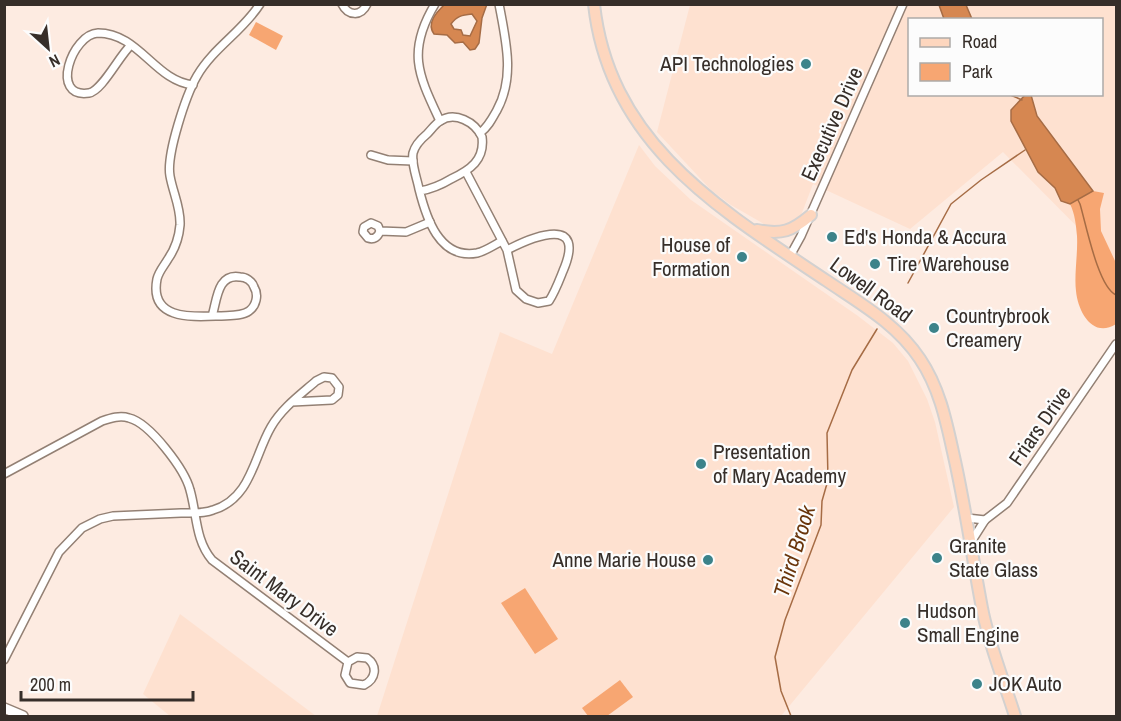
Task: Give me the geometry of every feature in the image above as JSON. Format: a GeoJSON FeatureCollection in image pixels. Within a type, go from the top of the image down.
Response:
{"type":"FeatureCollection","features":[{"type":"Feature","properties":{"kind":"main road","name":"Lowell Road"},"geometry":{"type":"LineString","coordinates":[[594,4],[597,29],[606,62],[621,96],[654,146],[705,195],[752,230],[882,317],[921,359],[941,403],[967,518],[986,626],[1015,717]]}},
{"type":"Feature","properties":{"kind":"main road"},"geometry":{"type":"LineString","coordinates":[[752,230],[774,233],[787,231],[798,226],[811,215]]}},
{"type":"Feature","properties":{"kind":"street"},"geometry":{"type":"LineString","coordinates":[[212,316],[218,290],[226,280],[235,276],[241,277],[252,283],[255,288],[256,298],[253,307],[240,315],[212,316],[183,316],[171,313],[160,300],[156,287],[158,274],[173,251],[179,232],[179,212],[170,176],[170,160],[193,86],[209,60],[260,4]]}},
{"type":"Feature","properties":{"kind":"street"},"geometry":{"type":"LineString","coordinates":[[342,4],[346,11],[354,14],[362,12],[367,4]]}},
{"type":"Feature","properties":{"kind":"street"},"geometry":{"type":"LineString","coordinates":[[435,4],[429,14],[417,55],[421,80],[440,121]]}},
{"type":"Feature","properties":{"kind":"street"},"geometry":{"type":"LineString","coordinates":[[480,133],[489,124],[500,104],[508,77],[509,66],[500,4]]}},
{"type":"Feature","properties":{"kind":"street","name":"Executive Drive"},"geometry":{"type":"LineString","coordinates":[[790,256],[811,215],[903,4]]}},
{"type":"Feature","properties":{"kind":"street"},"geometry":{"type":"LineString","coordinates":[[131,45],[98,88],[82,93],[69,84],[66,76],[67,67],[87,36],[103,34],[131,45],[144,54],[167,77],[193,86]]}},
{"type":"Feature","properties":{"kind":"street"},"geometry":{"type":"LineString","coordinates":[[420,191],[435,188],[466,172],[476,164],[483,144],[480,133],[463,119],[452,117],[440,121],[415,148],[413,161],[420,191],[430,222],[442,243],[453,250],[464,253],[478,252],[502,241]]}},
{"type":"Feature","properties":{"kind":"street"},"geometry":{"type":"LineString","coordinates":[[371,155],[388,160],[413,161]]}},
{"type":"Feature","properties":{"kind":"street"},"geometry":{"type":"LineString","coordinates":[[466,172],[507,250],[513,284],[520,295],[538,303],[549,301],[569,256],[570,247],[566,240],[558,235],[541,236],[507,250]]}},
{"type":"Feature","properties":{"kind":"street"},"geometry":{"type":"LineString","coordinates":[[380,231],[404,232],[430,222]]}},
{"type":"Feature","properties":{"kind":"street","name":"Friars Drive"},"geometry":{"type":"LineString","coordinates":[[971,542],[985,520],[1007,503],[1116,344]]}},
{"type":"Feature","properties":{"kind":"street"},"geometry":{"type":"LineString","coordinates":[[4,660],[59,552],[82,528],[112,516],[216,510],[241,492],[272,426],[292,402],[316,381],[324,378],[332,378],[339,387],[338,395],[332,400],[292,402]]}},
{"type":"Feature","properties":{"kind":"street","name":"Saint Mary Drive"},"geometry":{"type":"LineString","coordinates":[[4,474],[102,421],[127,417],[147,428],[179,468],[191,491],[202,543],[212,560],[348,662]]}},
{"type":"Feature","properties":{"kind":"street"},"geometry":{"type":"LineString","coordinates":[[967,518],[985,520]]}},
{"type":"Feature","properties":{"kind":"street","name":"Saint Mary Drive"},"geometry":{"type":"LineString","coordinates":[[357,657],[367,658],[373,665],[372,680],[364,685],[350,683],[345,675],[348,662],[357,657]]}},
{"type":"Feature","properties":{"kind":"street"},"geometry":{"type":"LineString","coordinates":[[4,708],[23,717]]}},
{"type":"Feature","properties":{"kind":"shaded area"},"geometry":{"type":"Polygon","coordinates":[[[487,4],[482,18],[479,43],[475,49],[470,50],[463,42],[455,43],[447,35],[434,34],[432,22],[444,5],[487,4]],[[468,14],[451,24],[454,29],[461,30],[463,35],[470,36],[477,21],[472,14],[468,14]]]}},
{"type":"Feature","properties":{"kind":"shaded area"},"geometry":{"type":"Polygon","coordinates":[[[690,5],[1116,5],[1116,266],[1003,152],[910,229],[813,184],[800,218],[789,228],[769,227],[731,205],[711,190],[657,132],[690,5]]]}},
{"type":"Feature","properties":{"kind":"shaded area"},"geometry":{"type":"Polygon","coordinates":[[[939,5],[966,5],[972,18],[944,18],[939,5]]]}},
{"type":"Feature","properties":{"kind":"shaded area"},"geometry":{"type":"Polygon","coordinates":[[[1024,96],[1031,96],[1037,116],[1093,191],[1070,204],[1061,201],[1055,188],[1038,172],[1011,121],[1011,110],[1024,96]]]}},
{"type":"Feature","properties":{"kind":"shaded area","name":"Presentation of Mary Academy"},"geometry":{"type":"Polygon","coordinates":[[[639,145],[655,166],[691,200],[858,316],[893,343],[908,361],[927,399],[935,422],[954,507],[781,716],[377,716],[500,332],[552,354],[639,145]]]}},
{"type":"Feature","properties":{"kind":"shaded area"},"geometry":{"type":"Polygon","coordinates":[[[180,614],[316,716],[170,716],[143,694],[180,614]]]}},
{"type":"Feature","properties":{"kind":"green space"},"geometry":{"type":"Polygon","coordinates":[[[256,22],[283,36],[276,50],[249,35],[256,22]]]}},
{"type":"Feature","properties":{"kind":"green space"},"geometry":{"type":"Polygon","coordinates":[[[1093,191],[1104,193],[1100,209],[1101,231],[1116,263],[1116,324],[1108,328],[1094,326],[1088,321],[1083,315],[1076,291],[1077,236],[1070,204],[1093,191]]]}},
{"type":"Feature","properties":{"kind":"green space"},"geometry":{"type":"Polygon","coordinates":[[[525,588],[558,639],[535,654],[501,603],[525,588]]]}},
{"type":"Feature","properties":{"kind":"green space"},"geometry":{"type":"Polygon","coordinates":[[[620,680],[633,697],[607,716],[588,716],[582,708],[620,680]]]}},
{"type":"Feature","properties":{"kind":"waterway","name":"Third Brook"},"geometry":{"type":"LineString","coordinates":[[1013,96],[1022,100]]}},
{"type":"Feature","properties":{"kind":"waterway","name":"Third Brook"},"geometry":{"type":"LineString","coordinates":[[908,283],[951,204],[1025,150]]}},
{"type":"Feature","properties":{"kind":"waterway","name":"Third Brook"},"geometry":{"type":"LineString","coordinates":[[1078,200],[1098,268],[1110,290],[1116,295]]}},
{"type":"Feature","properties":{"kind":"waterway","name":"Third Brook"},"geometry":{"type":"LineString","coordinates":[[791,716],[781,691],[775,657],[785,620],[821,525],[822,501],[828,480],[827,433],[852,370],[877,329]]}},
{"type":"Feature","properties":{"kind":"place","name":"API Technologies"},"geometry":{"type":"Point","coordinates":[806,64]}},
{"type":"Feature","properties":{"kind":"place","name":"Ed's Honda & Accura"},"geometry":{"type":"Point","coordinates":[832,237]}},
{"type":"Feature","properties":{"kind":"place","name":"House of Formation"},"geometry":{"type":"Point","coordinates":[742,257]}},
{"type":"Feature","properties":{"kind":"place","name":"Tire Warehouse"},"geometry":{"type":"Point","coordinates":[875,264]}},
{"type":"Feature","properties":{"kind":"place","name":"Countrybrook Creamery"},"geometry":{"type":"Point","coordinates":[934,328]}},
{"type":"Feature","properties":{"kind":"place","name":"Presentation of Mary Academy"},"geometry":{"type":"Point","coordinates":[701,464]}},
{"type":"Feature","properties":{"kind":"place","name":"Granite State Glass"},"geometry":{"type":"Point","coordinates":[937,558]}},
{"type":"Feature","properties":{"kind":"place","name":"Anne Marie House"},"geometry":{"type":"Point","coordinates":[708,560]}},
{"type":"Feature","properties":{"kind":"place","name":"Hudson Small Engine"},"geometry":{"type":"Point","coordinates":[905,623]}},
{"type":"Feature","properties":{"kind":"place","name":"JOK Auto"},"geometry":{"type":"Point","coordinates":[977,684]}}]}
